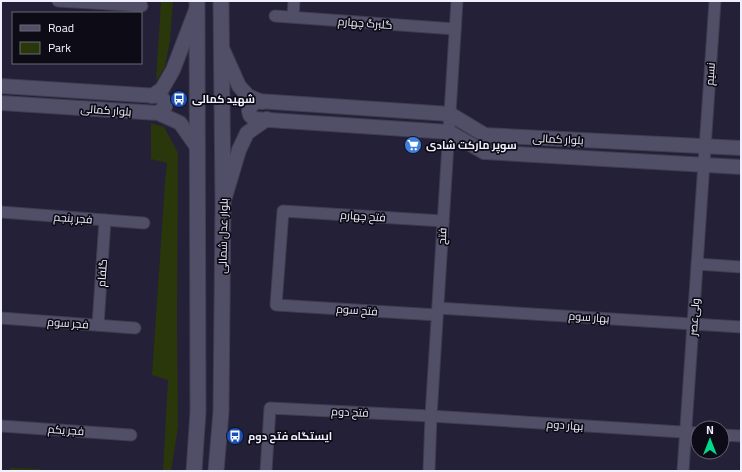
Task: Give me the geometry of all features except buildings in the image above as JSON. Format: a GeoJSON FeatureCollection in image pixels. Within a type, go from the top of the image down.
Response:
{"type":"FeatureCollection","features":[{"type":"Feature","properties":{"kind":"main road","name":"بلوار عدل شمالی"},"geometry":{"type":"LineString","coordinates":[[216,471],[221,412],[223,203],[221,1]]}},
{"type":"Feature","properties":{"kind":"main road"},"geometry":{"type":"LineString","coordinates":[[194,471],[198,412],[197,4]]}},
{"type":"Feature","properties":{"kind":"street"},"geometry":{"type":"LineString","coordinates":[[58,1],[98,2],[142,6]]}},
{"type":"Feature","properties":{"kind":"street"},"geometry":{"type":"LineString","coordinates":[[293,17],[294,1]]}},
{"type":"Feature","properties":{"kind":"street","name":"فتح"},"geometry":{"type":"LineString","coordinates":[[429,471],[437,312],[457,1]]}},
{"type":"Feature","properties":{"kind":"street","name":"نسیم"},"geometry":{"type":"LineString","coordinates":[[704,164],[715,1]]}},
{"type":"Feature","properties":{"kind":"street"},"geometry":{"type":"LineString","coordinates":[[158,113],[165,107],[166,103],[164,100],[156,96],[173,70],[197,4]]}},
{"type":"Feature","properties":{"kind":"street","name":"گلبرگ چهارم"},"geometry":{"type":"LineString","coordinates":[[275,16],[455,29]]}},
{"type":"Feature","properties":{"kind":"street","name":"بلوار کمالی"},"geometry":{"type":"LineString","coordinates":[[221,45],[239,86],[248,96],[260,102],[450,114],[485,135],[741,148]]}},
{"type":"Feature","properties":{"kind":"street","name":"بلوار کمالی"},"geometry":{"type":"LineString","coordinates":[[1,86],[156,96]]}},
{"type":"Feature","properties":{"kind":"street"},"geometry":{"type":"LineString","coordinates":[[223,203],[239,150],[246,133],[261,119],[250,115],[250,108],[260,102]]}},
{"type":"Feature","properties":{"kind":"street","name":"بلوار کمالی"},"geometry":{"type":"LineString","coordinates":[[1,103],[158,113],[180,123],[197,146]]}},
{"type":"Feature","properties":{"kind":"street","name":"بلوار کمالی"},"geometry":{"type":"LineString","coordinates":[[261,119],[449,132],[484,152],[741,167]]}},
{"type":"Feature","properties":{"kind":"street","name":"ولی‌عصر"},"geometry":{"type":"LineString","coordinates":[[683,471],[704,164]]}},
{"type":"Feature","properties":{"kind":"street","name":"فتح چهارم"},"geometry":{"type":"LineString","coordinates":[[276,305],[283,211],[443,221]]}},
{"type":"Feature","properties":{"kind":"street","name":"فجر پنجم"},"geometry":{"type":"LineString","coordinates":[[1,212],[144,223]]}},
{"type":"Feature","properties":{"kind":"street","name":"گلفام"},"geometry":{"type":"LineString","coordinates":[[98,325],[105,220]]}},
{"type":"Feature","properties":{"kind":"street"},"geometry":{"type":"LineString","coordinates":[[697,264],[741,267]]}},
{"type":"Feature","properties":{"kind":"street","name":"فتح سوم"},"geometry":{"type":"LineString","coordinates":[[276,305],[437,312]]}},
{"type":"Feature","properties":{"kind":"street","name":"بهار سوم"},"geometry":{"type":"LineString","coordinates":[[437,312],[741,327]]}},
{"type":"Feature","properties":{"kind":"street","name":"فجر سوم"},"geometry":{"type":"LineString","coordinates":[[1,318],[135,328]]}},
{"type":"Feature","properties":{"kind":"street","name":"فتح دوم"},"geometry":{"type":"LineString","coordinates":[[266,471],[270,408],[431,416]]}},
{"type":"Feature","properties":{"kind":"street","name":"بهار دوم"},"geometry":{"type":"LineString","coordinates":[[431,416],[690,433]]}},
{"type":"Feature","properties":{"kind":"street","name":"فجر یکم"},"geometry":{"type":"LineString","coordinates":[[1,426],[131,435]]}},
{"type":"Feature","properties":{"kind":"street"},"geometry":{"type":"LineString","coordinates":[[730,435],[741,436]]}},
{"type":"Feature","properties":{"kind":"green space"},"geometry":{"type":"Polygon","coordinates":[[[161,1],[173,1],[170,41],[165,67],[156,81],[161,1]]]}},
{"type":"Feature","properties":{"kind":"green space"},"geometry":{"type":"Polygon","coordinates":[[[151,123],[164,127],[178,153],[178,427],[171,471],[163,471],[168,380],[152,375],[167,163],[151,159],[151,123]]]}},
{"type":"Feature","properties":{"kind":"green space"},"geometry":{"type":"Polygon","coordinates":[[[10,468],[41,469],[41,471],[10,471],[10,468]]]}},
{"type":"Feature","properties":{"kind":"place","name":"شهید کمالی"},"geometry":{"type":"Point","coordinates":[179,99]}},
{"type":"Feature","properties":{"kind":"place","name":"سوپر مارکت شادی"},"geometry":{"type":"Point","coordinates":[413,145]}},
{"type":"Feature","properties":{"kind":"place","name":"ایستگاه فتح دوم"},"geometry":{"type":"Point","coordinates":[235,436]}}]}
